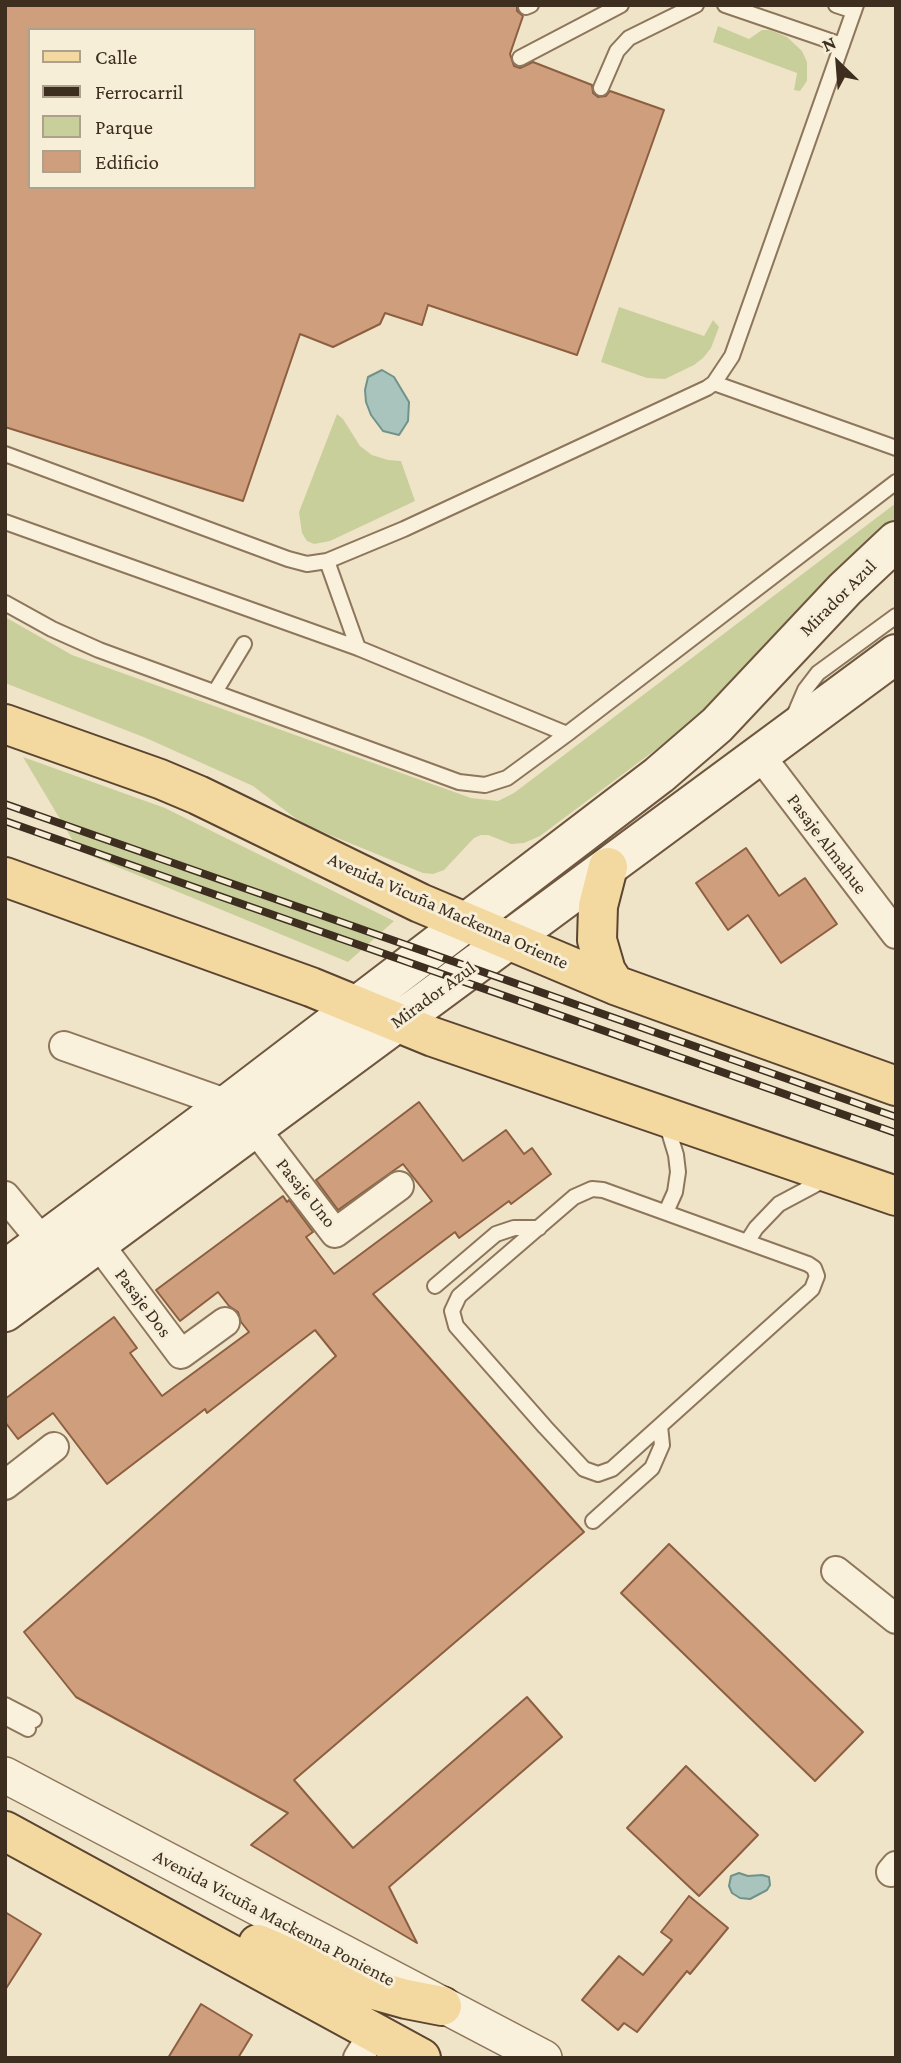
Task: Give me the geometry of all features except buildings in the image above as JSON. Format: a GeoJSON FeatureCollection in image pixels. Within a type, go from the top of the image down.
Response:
{"type":"FeatureCollection","features":[{"type":"Feature","properties":{"kind":"main road","name":"Mirador Azul"},"geometry":{"type":"LineString","coordinates":[[5,1312],[98,1243],[241,1116],[356,1005],[659,775],[717,725],[845,589],[896,541]]}},
{"type":"Feature","properties":{"kind":"main road","name":"Mirador Azul"},"geometry":{"type":"LineString","coordinates":[[5,1270],[43,1242],[241,1116],[397,1022],[896,654]]}},
{"type":"Feature","properties":{"kind":"main road","name":"Avenida Vicuña Mackenna Oriente"},"geometry":{"type":"LineString","coordinates":[[5,724],[198,795],[373,882],[615,985],[896,1086]]}},
{"type":"Feature","properties":{"kind":"main road"},"geometry":{"type":"LineString","coordinates":[[608,867],[598,906],[597,940],[606,971],[615,985]]}},
{"type":"Feature","properties":{"kind":"main road"},"geometry":{"type":"LineString","coordinates":[[5,877],[356,1005],[433,1037],[896,1196]]}},
{"type":"Feature","properties":{"kind":"main road"},"geometry":{"type":"LineString","coordinates":[[5,1831],[159,1916],[365,2046],[421,2058]]}},
{"type":"Feature","properties":{"kind":"main road"},"geometry":{"type":"LineString","coordinates":[[159,1916],[212,1925],[345,1982],[442,2006]]}},
{"type":"Feature","properties":{"kind":"street","name":"Pasaje Almahue"},"geometry":{"type":"LineString","coordinates":[[774,743],[896,934]]}},
{"type":"Feature","properties":{"kind":"street"},"geometry":{"type":"LineString","coordinates":[[64,1046],[241,1116]]}},
{"type":"Feature","properties":{"kind":"street","name":"Pasaje Uno"},"geometry":{"type":"LineString","coordinates":[[241,1116],[335,1233],[399,1186]]}},
{"type":"Feature","properties":{"kind":"street"},"geometry":{"type":"LineString","coordinates":[[5,1196],[43,1242]]}},
{"type":"Feature","properties":{"kind":"street","name":"Pasaje Dos"},"geometry":{"type":"LineString","coordinates":[[98,1243],[181,1354],[225,1322]]}},
{"type":"Feature","properties":{"kind":"street"},"geometry":{"type":"LineString","coordinates":[[10,1471],[54,1447]]}},
{"type":"Feature","properties":{"kind":"street"},"geometry":{"type":"LineString","coordinates":[[836,1571],[896,1619]]}},
{"type":"Feature","properties":{"kind":"street","name":"Avenida Vicuña Mackenna Poniente"},"geometry":{"type":"LineString","coordinates":[[5,1775],[544,2058]]}},
{"type":"Feature","properties":{"kind":"lane"},"geometry":{"type":"LineString","coordinates":[[520,58],[621,5]]}},
{"type":"Feature","properties":{"kind":"lane"},"geometry":{"type":"LineString","coordinates":[[601,88],[622,44],[639,32],[696,5]]}},
{"type":"Feature","properties":{"kind":"lane"},"geometry":{"type":"LineString","coordinates":[[724,5],[842,45]]}},
{"type":"Feature","properties":{"kind":"lane"},"geometry":{"type":"LineString","coordinates":[[5,454],[307,564],[327,561],[438,514],[673,405],[714,383],[732,356],[855,8],[836,5]]}},
{"type":"Feature","properties":{"kind":"lane"},"geometry":{"type":"LineString","coordinates":[[714,383],[896,448]]}},
{"type":"Feature","properties":{"kind":"lane"},"geometry":{"type":"LineString","coordinates":[[5,603],[86,645],[458,782],[475,785],[496,783],[567,734],[896,482]]}},
{"type":"Feature","properties":{"kind":"lane"},"geometry":{"type":"LineString","coordinates":[[5,522],[358,648],[567,734]]}},
{"type":"Feature","properties":{"kind":"lane"},"geometry":{"type":"LineString","coordinates":[[327,561],[358,648]]}},
{"type":"Feature","properties":{"kind":"lane"},"geometry":{"type":"LineString","coordinates":[[774,743],[818,673],[896,616]]}},
{"type":"Feature","properties":{"kind":"lane"},"geometry":{"type":"LineString","coordinates":[[215,692],[244,644]]}},
{"type":"Feature","properties":{"kind":"lane"},"geometry":{"type":"LineString","coordinates":[[664,1117],[676,1155],[678,1172],[676,1192],[666,1212]]}},
{"type":"Feature","properties":{"kind":"lane"},"geometry":{"type":"LineString","coordinates":[[747,1242],[761,1222],[779,1204],[835,1175]]}},
{"type":"Feature","properties":{"kind":"lane"},"geometry":{"type":"LineString","coordinates":[[592,1189],[603,1190],[808,1264],[814,1269],[816,1283],[813,1289],[612,1469],[605,1473],[590,1473],[456,1326],[452,1311],[459,1296],[539,1228],[574,1197],[592,1189]]}},
{"type":"Feature","properties":{"kind":"lane"},"geometry":{"type":"LineString","coordinates":[[435,1286],[496,1234],[513,1228],[539,1228]]}},
{"type":"Feature","properties":{"kind":"lane"},"geometry":{"type":"LineString","coordinates":[[593,1521],[652,1468],[662,1444],[660,1426]]}},
{"type":"Feature","properties":{"kind":"lane"},"geometry":{"type":"LineString","coordinates":[[5,1705],[31,1724],[5,1717]]}},
{"type":"Feature","properties":{"kind":"green space"},"geometry":{"type":"Polygon","coordinates":[[[718,26],[749,39],[762,30],[770,30],[787,37],[802,51],[807,62],[807,81],[800,91],[794,90],[797,73],[713,42],[718,26]]]}},
{"type":"Feature","properties":{"kind":"green space"},"geometry":{"type":"Polygon","coordinates":[[[619,307],[704,336],[713,320],[719,327],[711,348],[694,365],[665,379],[647,378],[601,362],[619,307]]]}},
{"type":"Feature","properties":{"kind":"green space"},"geometry":{"type":"Polygon","coordinates":[[[337,414],[360,446],[372,455],[401,461],[415,501],[330,541],[314,544],[307,541],[302,533],[299,512],[337,414]]]}},
{"type":"Feature","properties":{"kind":"green space"},"geometry":{"type":"Polygon","coordinates":[[[896,503],[896,525],[686,727],[540,836],[524,843],[511,844],[481,835],[474,838],[444,870],[433,874],[423,873],[303,824],[253,786],[146,738],[5,683],[5,617],[72,655],[471,798],[498,801],[514,793],[896,503]]]}},
{"type":"Feature","properties":{"kind":"green space"},"geometry":{"type":"Polygon","coordinates":[[[23,757],[165,808],[394,921],[348,962],[79,851],[23,757]]]}},
{"type":"Feature","properties":{"kind":"water"},"geometry":{"type":"Polygon","coordinates":[[[382,370],[394,377],[409,402],[408,421],[399,435],[383,431],[371,415],[366,402],[368,377],[382,370]]]}},
{"type":"Feature","properties":{"kind":"water"},"geometry":{"type":"Polygon","coordinates":[[[739,1873],[769,1877],[770,1885],[767,1890],[750,1899],[740,1898],[732,1893],[729,1886],[731,1876],[739,1873]]]}},
{"type":"Feature","properties":{"kind":"railway"},"geometry":{"type":"LineString","coordinates":[[5,804],[896,1117]]}},
{"type":"Feature","properties":{"kind":"railway"},"geometry":{"type":"LineString","coordinates":[[5,821],[896,1133]]}}]}
